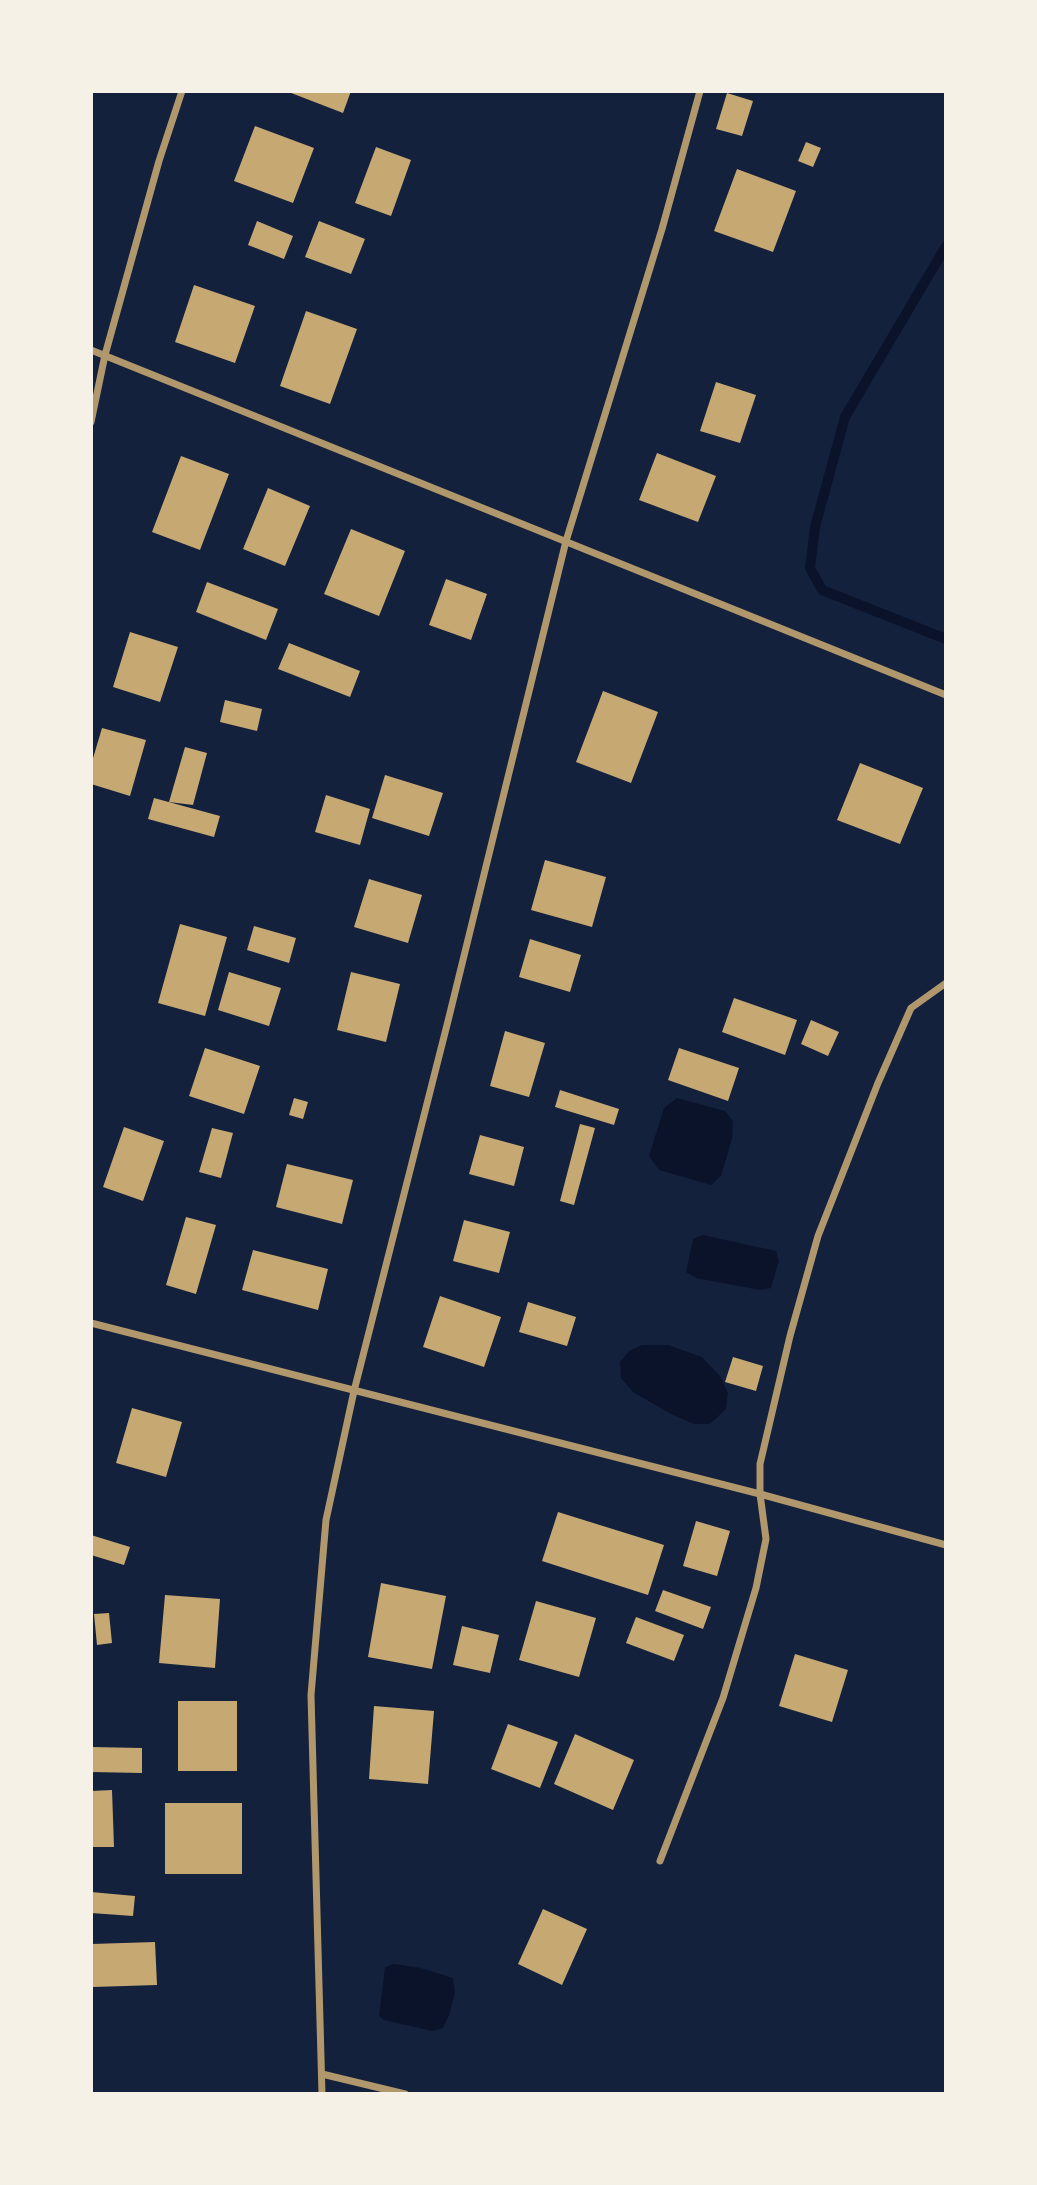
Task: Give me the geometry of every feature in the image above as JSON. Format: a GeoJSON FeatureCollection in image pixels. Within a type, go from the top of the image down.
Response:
{"type":"FeatureCollection","features":[{"type":"Feature","properties":{"kind":"street"},"geometry":{"type":"LineString","coordinates":[[91,422],[105,355],[159,161],[182,91]]}},
{"type":"Feature","properties":{"kind":"street"},"geometry":{"type":"LineString","coordinates":[[322,2094],[311,1695],[326,1520],[354,1391],[566,541],[662,229],[700,91]]}},
{"type":"Feature","properties":{"kind":"street"},"geometry":{"type":"LineString","coordinates":[[91,351],[946,695]]}},
{"type":"Feature","properties":{"kind":"street"},"geometry":{"type":"LineString","coordinates":[[660,1861],[723,1698],[756,1588],[766,1539],[760,1494],[760,1464],[790,1336],[818,1236],[878,1083],[911,1009],[946,983]]}},
{"type":"Feature","properties":{"kind":"street"},"geometry":{"type":"LineString","coordinates":[[91,1323],[760,1494],[946,1545]]}},
{"type":"Feature","properties":{"kind":"street"},"geometry":{"type":"LineString","coordinates":[[322,2074],[405,2094]]}},
{"type":"Feature","properties":{"kind":"water"},"geometry":{"type":"Polygon","coordinates":[[[677,1098],[725,1111],[733,1121],[732,1139],[721,1176],[711,1185],[659,1170],[649,1156],[664,1108],[677,1098]]]}},
{"type":"Feature","properties":{"kind":"water"},"geometry":{"type":"Polygon","coordinates":[[[703,1235],[776,1251],[779,1261],[771,1288],[760,1290],[696,1278],[686,1272],[693,1239],[703,1235]]]}},
{"type":"Feature","properties":{"kind":"water"},"geometry":{"type":"Polygon","coordinates":[[[642,1345],[668,1345],[702,1357],[720,1376],[728,1393],[726,1409],[710,1424],[694,1424],[633,1392],[621,1378],[620,1362],[629,1351],[642,1345]]]}},
{"type":"Feature","properties":{"kind":"water"},"geometry":{"type":"Polygon","coordinates":[[[394,1964],[421,1968],[453,1978],[455,1993],[443,2028],[432,2031],[384,2020],[379,2016],[385,1967],[394,1964]]]}},
{"type":"Feature","properties":{"kind":"building"},"geometry":{"type":"Polygon","coordinates":[[[286,91],[351,91],[343,113],[286,91]]]}},
{"type":"Feature","properties":{"kind":"building"},"geometry":{"type":"Polygon","coordinates":[[[727,93],[753,101],[742,136],[716,129],[727,93]]]}},
{"type":"Feature","properties":{"kind":"building"},"geometry":{"type":"Polygon","coordinates":[[[255,126],[314,148],[293,203],[234,181],[255,126]]]}},
{"type":"Feature","properties":{"kind":"building"},"geometry":{"type":"Polygon","coordinates":[[[806,142],[821,148],[813,167],[798,161],[806,142]]]}},
{"type":"Feature","properties":{"kind":"building"},"geometry":{"type":"Polygon","coordinates":[[[376,147],[411,160],[391,216],[355,203],[376,147]]]}},
{"type":"Feature","properties":{"kind":"building"},"geometry":{"type":"Polygon","coordinates":[[[737,169],[796,191],[773,252],[714,231],[737,169]]]}},
{"type":"Feature","properties":{"kind":"building"},"geometry":{"type":"Polygon","coordinates":[[[257,221],[293,236],[284,259],[248,245],[257,221]]]}},
{"type":"Feature","properties":{"kind":"building"},"geometry":{"type":"Polygon","coordinates":[[[319,221],[365,239],[351,274],[305,257],[319,221]]]}},
{"type":"Feature","properties":{"kind":"building"},"geometry":{"type":"Polygon","coordinates":[[[194,285],[255,306],[235,363],[175,342],[194,285]]]}},
{"type":"Feature","properties":{"kind":"building"},"geometry":{"type":"Polygon","coordinates":[[[306,311],[357,329],[330,404],[280,386],[306,311]]]}},
{"type":"Feature","properties":{"kind":"building"},"geometry":{"type":"Polygon","coordinates":[[[716,382],[756,395],[740,443],[700,431],[716,382]]]}},
{"type":"Feature","properties":{"kind":"building"},"geometry":{"type":"Polygon","coordinates":[[[657,453],[716,476],[698,522],[639,500],[657,453]]]}},
{"type":"Feature","properties":{"kind":"building"},"geometry":{"type":"Polygon","coordinates":[[[181,456],[229,474],[200,550],[152,532],[181,456]]]}},
{"type":"Feature","properties":{"kind":"building"},"geometry":{"type":"Polygon","coordinates":[[[268,488],[310,506],[285,566],[243,549],[268,488]]]}},
{"type":"Feature","properties":{"kind":"building"},"geometry":{"type":"Polygon","coordinates":[[[351,529],[405,551],[379,616],[324,594],[351,529]]]}},
{"type":"Feature","properties":{"kind":"building"},"geometry":{"type":"Polygon","coordinates":[[[446,579],[487,594],[471,640],[429,625],[446,579]]]}},
{"type":"Feature","properties":{"kind":"building"},"geometry":{"type":"Polygon","coordinates":[[[207,582],[278,609],[266,640],[196,612],[207,582]]]}},
{"type":"Feature","properties":{"kind":"building"},"geometry":{"type":"Polygon","coordinates":[[[130,632],[178,647],[160,702],[113,687],[130,632]]]}},
{"type":"Feature","properties":{"kind":"building"},"geometry":{"type":"Polygon","coordinates":[[[289,643],[360,671],[350,697],[278,669],[289,643]]]}},
{"type":"Feature","properties":{"kind":"building"},"geometry":{"type":"Polygon","coordinates":[[[603,691],[658,712],[631,783],[576,762],[603,691]]]}},
{"type":"Feature","properties":{"kind":"building"},"geometry":{"type":"Polygon","coordinates":[[[225,700],[262,709],[257,731],[220,722],[225,700]]]}},
{"type":"Feature","properties":{"kind":"building"},"geometry":{"type":"Polygon","coordinates":[[[102,728],[146,740],[130,796],[91,784],[91,765],[102,728]]]}},
{"type":"Feature","properties":{"kind":"building"},"geometry":{"type":"Polygon","coordinates":[[[185,747],[207,753],[193,805],[169,802],[185,747]]]}},
{"type":"Feature","properties":{"kind":"building"},"geometry":{"type":"Polygon","coordinates":[[[860,763],[923,788],[900,844],[837,820],[860,763]]]}},
{"type":"Feature","properties":{"kind":"building"},"geometry":{"type":"Polygon","coordinates":[[[385,775],[443,793],[429,836],[372,818],[385,775]]]}},
{"type":"Feature","properties":{"kind":"building"},"geometry":{"type":"Polygon","coordinates":[[[326,795],[370,809],[360,845],[315,832],[326,795]]]}},
{"type":"Feature","properties":{"kind":"building"},"geometry":{"type":"Polygon","coordinates":[[[154,798],[220,816],[214,837],[148,819],[154,798]]]}},
{"type":"Feature","properties":{"kind":"building"},"geometry":{"type":"Polygon","coordinates":[[[545,860],[606,877],[592,927],[531,910],[545,860]]]}},
{"type":"Feature","properties":{"kind":"building"},"geometry":{"type":"Polygon","coordinates":[[[369,879],[422,895],[408,943],[354,927],[369,879]]]}},
{"type":"Feature","properties":{"kind":"building"},"geometry":{"type":"Polygon","coordinates":[[[180,924],[227,937],[205,1016],[158,1003],[180,924]]]}},
{"type":"Feature","properties":{"kind":"building"},"geometry":{"type":"Polygon","coordinates":[[[254,926],[296,938],[289,963],[247,950],[254,926]]]}},
{"type":"Feature","properties":{"kind":"building"},"geometry":{"type":"Polygon","coordinates":[[[530,939],[581,955],[570,992],[519,977],[530,939]]]}},
{"type":"Feature","properties":{"kind":"building"},"geometry":{"type":"Polygon","coordinates":[[[229,972],[281,988],[269,1026],[218,1010],[229,972]]]}},
{"type":"Feature","properties":{"kind":"building"},"geometry":{"type":"Polygon","coordinates":[[[351,972],[400,984],[386,1042],[337,1030],[351,972]]]}},
{"type":"Feature","properties":{"kind":"building"},"geometry":{"type":"Polygon","coordinates":[[[734,998],[797,1020],[785,1055],[722,1032],[734,998]]]}},
{"type":"Feature","properties":{"kind":"building"},"geometry":{"type":"Polygon","coordinates":[[[811,1020],[839,1032],[828,1056],[801,1044],[811,1020]]]}},
{"type":"Feature","properties":{"kind":"building"},"geometry":{"type":"Polygon","coordinates":[[[505,1031],[545,1043],[529,1097],[490,1086],[505,1031]]]}},
{"type":"Feature","properties":{"kind":"building"},"geometry":{"type":"Polygon","coordinates":[[[205,1048],[260,1066],[244,1114],[189,1096],[205,1048]]]}},
{"type":"Feature","properties":{"kind":"building"},"geometry":{"type":"Polygon","coordinates":[[[679,1048],[739,1068],[728,1101],[668,1080],[679,1048]]]}},
{"type":"Feature","properties":{"kind":"building"},"geometry":{"type":"Polygon","coordinates":[[[560,1090],[619,1109],[614,1125],[555,1107],[560,1090]]]}},
{"type":"Feature","properties":{"kind":"building"},"geometry":{"type":"Polygon","coordinates":[[[294,1098],[308,1102],[303,1119],[289,1115],[294,1098]]]}},
{"type":"Feature","properties":{"kind":"building"},"geometry":{"type":"Polygon","coordinates":[[[580,1124],[595,1128],[574,1205],[560,1201],[580,1124]]]}},
{"type":"Feature","properties":{"kind":"building"},"geometry":{"type":"Polygon","coordinates":[[[124,1127],[164,1141],[143,1201],[103,1187],[124,1127]]]}},
{"type":"Feature","properties":{"kind":"building"},"geometry":{"type":"Polygon","coordinates":[[[212,1128],[233,1133],[221,1178],[199,1172],[212,1128]]]}},
{"type":"Feature","properties":{"kind":"building"},"geometry":{"type":"Polygon","coordinates":[[[480,1135],[524,1147],[514,1186],[469,1174],[480,1135]]]}},
{"type":"Feature","properties":{"kind":"building"},"geometry":{"type":"Polygon","coordinates":[[[287,1164],[353,1180],[342,1224],[276,1207],[287,1164]]]}},
{"type":"Feature","properties":{"kind":"building"},"geometry":{"type":"Polygon","coordinates":[[[186,1217],[216,1225],[196,1294],[166,1285],[186,1217]]]}},
{"type":"Feature","properties":{"kind":"building"},"geometry":{"type":"Polygon","coordinates":[[[464,1220],[510,1232],[499,1273],[453,1261],[464,1220]]]}},
{"type":"Feature","properties":{"kind":"building"},"geometry":{"type":"Polygon","coordinates":[[[253,1250],[328,1269],[318,1310],[242,1290],[253,1250]]]}},
{"type":"Feature","properties":{"kind":"building"},"geometry":{"type":"Polygon","coordinates":[[[440,1296],[501,1317],[484,1367],[423,1347],[440,1296]]]}},
{"type":"Feature","properties":{"kind":"building"},"geometry":{"type":"Polygon","coordinates":[[[528,1302],[576,1317],[567,1346],[519,1332],[528,1302]]]}},
{"type":"Feature","properties":{"kind":"building"},"geometry":{"type":"Polygon","coordinates":[[[733,1357],[763,1366],[756,1391],[725,1382],[733,1357]]]}},
{"type":"Feature","properties":{"kind":"building"},"geometry":{"type":"Polygon","coordinates":[[[132,1408],[182,1422],[166,1477],[116,1463],[132,1408]]]}},
{"type":"Feature","properties":{"kind":"building"},"geometry":{"type":"Polygon","coordinates":[[[558,1512],[664,1545],[648,1595],[542,1561],[558,1512]]]}},
{"type":"Feature","properties":{"kind":"building"},"geometry":{"type":"Polygon","coordinates":[[[696,1521],[730,1531],[717,1576],[683,1566],[696,1521]]]}},
{"type":"Feature","properties":{"kind":"building"},"geometry":{"type":"Polygon","coordinates":[[[91,1535],[130,1547],[124,1565],[91,1555],[91,1535]]]}},
{"type":"Feature","properties":{"kind":"building"},"geometry":{"type":"Polygon","coordinates":[[[381,1583],[446,1596],[432,1669],[368,1657],[381,1583]]]}},
{"type":"Feature","properties":{"kind":"building"},"geometry":{"type":"Polygon","coordinates":[[[663,1590],[711,1607],[703,1629],[655,1611],[663,1590]]]}},
{"type":"Feature","properties":{"kind":"building"},"geometry":{"type":"Polygon","coordinates":[[[165,1595],[220,1599],[215,1668],[159,1663],[165,1595]]]}},
{"type":"Feature","properties":{"kind":"building"},"geometry":{"type":"Polygon","coordinates":[[[536,1601],[596,1618],[579,1677],[519,1660],[536,1601]]]}},
{"type":"Feature","properties":{"kind":"building"},"geometry":{"type":"Polygon","coordinates":[[[109,1613],[112,1643],[97,1645],[94,1614],[109,1613]]]}},
{"type":"Feature","properties":{"kind":"building"},"geometry":{"type":"Polygon","coordinates":[[[636,1617],[684,1635],[674,1661],[626,1643],[636,1617]]]}},
{"type":"Feature","properties":{"kind":"building"},"geometry":{"type":"Polygon","coordinates":[[[462,1626],[499,1635],[490,1673],[453,1665],[462,1626]]]}},
{"type":"Feature","properties":{"kind":"building"},"geometry":{"type":"Polygon","coordinates":[[[795,1654],[848,1670],[832,1722],[779,1706],[795,1654]]]}},
{"type":"Feature","properties":{"kind":"building"},"geometry":{"type":"Polygon","coordinates":[[[178,1701],[237,1701],[237,1771],[178,1771],[178,1701]]]}},
{"type":"Feature","properties":{"kind":"building"},"geometry":{"type":"Polygon","coordinates":[[[374,1706],[434,1711],[428,1784],[369,1779],[374,1706]]]}},
{"type":"Feature","properties":{"kind":"building"},"geometry":{"type":"Polygon","coordinates":[[[508,1724],[558,1742],[540,1788],[491,1769],[508,1724]]]}},
{"type":"Feature","properties":{"kind":"building"},"geometry":{"type":"Polygon","coordinates":[[[575,1734],[634,1760],[613,1810],[554,1784],[575,1734]]]}},
{"type":"Feature","properties":{"kind":"building"},"geometry":{"type":"Polygon","coordinates":[[[91,1747],[142,1748],[142,1773],[91,1772],[91,1747]]]}},
{"type":"Feature","properties":{"kind":"building"},"geometry":{"type":"Polygon","coordinates":[[[112,1790],[114,1847],[91,1847],[91,1791],[112,1790]]]}},
{"type":"Feature","properties":{"kind":"building"},"geometry":{"type":"Polygon","coordinates":[[[165,1803],[242,1803],[242,1874],[165,1874],[165,1803]]]}},
{"type":"Feature","properties":{"kind":"building"},"geometry":{"type":"Polygon","coordinates":[[[91,1892],[135,1896],[133,1916],[91,1913],[91,1892]]]}},
{"type":"Feature","properties":{"kind":"building"},"geometry":{"type":"Polygon","coordinates":[[[543,1909],[587,1929],[562,1985],[518,1964],[543,1909]]]}},
{"type":"Feature","properties":{"kind":"building"},"geometry":{"type":"Polygon","coordinates":[[[155,1942],[157,1985],[93,1987],[91,1944],[155,1942]]]}},
{"type":"Feature","properties":{"kind":"waterway"},"geometry":{"type":"LineString","coordinates":[[946,246],[845,417],[815,527],[810,568],[822,590],[946,639]]}}]}
